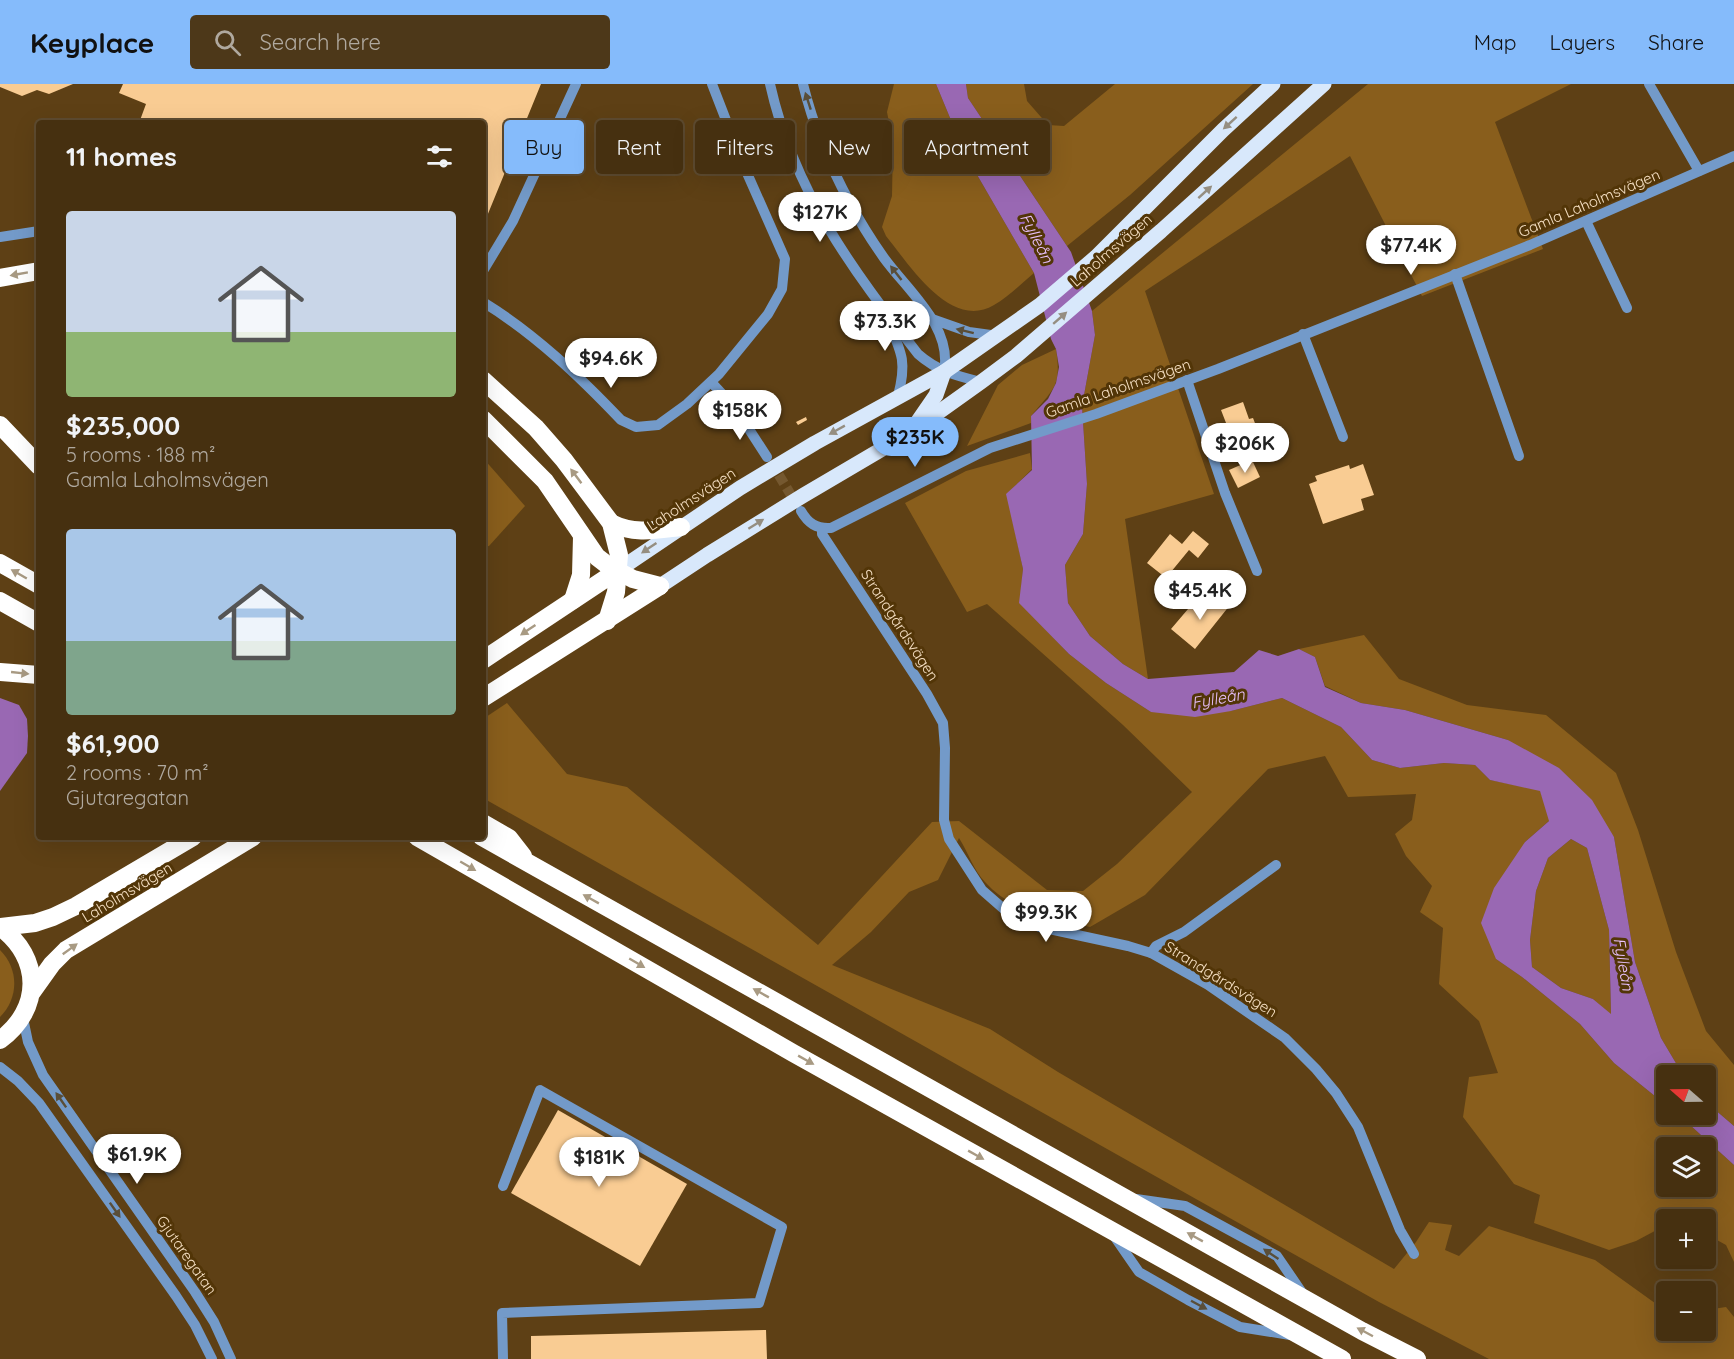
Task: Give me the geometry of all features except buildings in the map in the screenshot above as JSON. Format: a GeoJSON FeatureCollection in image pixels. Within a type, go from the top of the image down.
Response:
{"type":"FeatureCollection","features":[{"type":"Feature","properties":{"kind":"highway"},"geometry":{"type":"LineString","coordinates":[[0,278],[36,272]]}},
{"type":"Feature","properties":{"kind":"highway"},"geometry":{"type":"LineString","coordinates":[[486,383],[536,428],[564,460],[611,523],[620,555],[616,592],[607,621]]}},
{"type":"Feature","properties":{"kind":"highway"},"geometry":{"type":"LineString","coordinates":[[486,422],[545,481],[597,557],[633,579],[660,586]]}},
{"type":"Feature","properties":{"kind":"highway"},"geometry":{"type":"LineString","coordinates":[[0,425],[36,463]]}},
{"type":"Feature","properties":{"kind":"highway"},"geometry":{"type":"LineString","coordinates":[[611,523],[625,529],[644,532],[681,527]]}},
{"type":"Feature","properties":{"kind":"highway"},"geometry":{"type":"LineString","coordinates":[[573,600],[581,574],[582,537]]}},
{"type":"Feature","properties":{"kind":"highway"},"geometry":{"type":"LineString","coordinates":[[0,563],[36,583]]}},
{"type":"Feature","properties":{"kind":"highway","name":"Laholmsvägen"},"geometry":{"type":"LineString","coordinates":[[486,658],[617,571]]}},
{"type":"Feature","properties":{"kind":"highway","name":"Laholmsvägen"},"geometry":{"type":"LineString","coordinates":[[486,696],[660,586]]}},
{"type":"Feature","properties":{"kind":"highway"},"geometry":{"type":"LineString","coordinates":[[0,601],[36,621]]}},
{"type":"Feature","properties":{"kind":"highway"},"geometry":{"type":"LineString","coordinates":[[0,672],[36,675]]}},
{"type":"Feature","properties":{"kind":"highway"},"geometry":{"type":"LineString","coordinates":[[486,825],[509,838],[530,864]]}},
{"type":"Feature","properties":{"kind":"highway"},"geometry":{"type":"LineString","coordinates":[[486,839],[1306,1300],[1417,1359]]}},
{"type":"Feature","properties":{"kind":"highway","name":"Laholmsvägen"},"geometry":{"type":"LineString","coordinates":[[0,927],[35,923],[53,917],[76,906],[188,840]]}},
{"type":"Feature","properties":{"kind":"highway","name":"Laholmsvägen"},"geometry":{"type":"LineString","coordinates":[[0,1040],[9,1034],[22,1018],[32,992],[52,964],[66,951],[248,840]]}},
{"type":"Feature","properties":{"kind":"highway"},"geometry":{"type":"LineString","coordinates":[[422,840],[793,1053],[1342,1359]]}},
{"type":"Feature","properties":{"kind":"highway","name":"Laholmsvägen"},"geometry":{"type":"LineString","coordinates":[[0,927],[15,939],[26,955],[30,967],[32,992]]}},
{"type":"Feature","properties":{"kind":"main road","name":"Laholmsvägen"},"geometry":{"type":"LineString","coordinates":[[617,571],[740,488],[815,443],[944,372],[999,336],[1040,305],[1096,257],[1223,130],[1274,84]]}},
{"type":"Feature","properties":{"kind":"main road","name":"Laholmsvägen"},"geometry":{"type":"LineString","coordinates":[[660,586],[804,495],[911,432],[1016,356],[1161,231],[1324,84]]}},
{"type":"Feature","properties":{"kind":"main road","name":"Laholmsvägen"},"geometry":{"type":"LineString","coordinates":[[911,432],[936,395],[944,372]]}},
{"type":"Feature","properties":{"kind":"street"},"geometry":{"type":"LineString","coordinates":[[486,266],[513,220],[576,84]]}},
{"type":"Feature","properties":{"kind":"street"},"geometry":{"type":"LineString","coordinates":[[486,304],[537,339],[621,420],[636,427],[665,422],[711,382],[768,314],[782,289],[785,260],[743,164],[712,84]]}},
{"type":"Feature","properties":{"kind":"street"},"geometry":{"type":"LineString","coordinates":[[770,84],[784,136],[807,192],[827,228],[882,307],[918,354],[935,368],[981,382]]}},
{"type":"Feature","properties":{"kind":"street"},"geometry":{"type":"LineString","coordinates":[[803,84],[819,134],[850,203],[885,259],[932,319],[945,350],[944,372]]}},
{"type":"Feature","properties":{"kind":"street"},"geometry":{"type":"LineString","coordinates":[[1649,84],[1699,171]]}},
{"type":"Feature","properties":{"kind":"street","name":"Gamla Laholmsvägen"},"geometry":{"type":"LineString","coordinates":[[822,529],[831,528],[951,466],[1016,439],[1096,414],[1187,380],[1586,221],[1734,156]]}},
{"type":"Feature","properties":{"kind":"street"},"geometry":{"type":"LineString","coordinates":[[1586,221],[1627,308]]}},
{"type":"Feature","properties":{"kind":"street"},"geometry":{"type":"LineString","coordinates":[[0,237],[36,231]]}},
{"type":"Feature","properties":{"kind":"street"},"geometry":{"type":"LineString","coordinates":[[1455,274],[1519,456]]}},
{"type":"Feature","properties":{"kind":"street"},"geometry":{"type":"LineString","coordinates":[[882,307],[902,359],[904,371],[898,396]]}},
{"type":"Feature","properties":{"kind":"street"},"geometry":{"type":"LineString","coordinates":[[932,319],[969,332],[999,336]]}},
{"type":"Feature","properties":{"kind":"street"},"geometry":{"type":"LineString","coordinates":[[1303,334],[1343,437]]}},
{"type":"Feature","properties":{"kind":"street"},"geometry":{"type":"LineString","coordinates":[[1187,380],[1225,493],[1257,571]]}},
{"type":"Feature","properties":{"kind":"street"},"geometry":{"type":"LineString","coordinates":[[711,382],[736,409],[767,457]]}},
{"type":"Feature","properties":{"kind":"street"},"geometry":{"type":"LineString","coordinates":[[801,511],[814,526],[822,529]]}},
{"type":"Feature","properties":{"kind":"street","name":"Strandgårdsvägen"},"geometry":{"type":"LineString","coordinates":[[822,529],[822,534],[943,723],[944,820],[949,839],[982,890],[1006,911],[1040,927],[1151,953],[1208,985],[1285,1038],[1336,1093],[1358,1127],[1400,1230],[1414,1254]]}},
{"type":"Feature","properties":{"kind":"street"},"geometry":{"type":"LineString","coordinates":[[1151,953],[1156,946],[1184,932],[1276,865]]}},
{"type":"Feature","properties":{"kind":"street","name":"Gjutaregatan"},"geometry":{"type":"LineString","coordinates":[[22,1018],[28,1042],[43,1075],[195,1292],[214,1322],[231,1359]]}},
{"type":"Feature","properties":{"kind":"street"},"geometry":{"type":"LineString","coordinates":[[0,1067],[18,1081],[39,1103],[176,1296],[195,1325],[212,1359]]}},
{"type":"Feature","properties":{"kind":"street"},"geometry":{"type":"LineString","coordinates":[[503,1186],[540,1090],[782,1227],[759,1303],[502,1313],[503,1359]]}},
{"type":"Feature","properties":{"kind":"shaded area"},"geometry":{"type":"Polygon","coordinates":[[[894,84],[936,84],[951,120],[904,120],[904,174],[977,174],[1034,273],[994,305],[978,311],[962,309],[947,302],[919,277],[886,236],[882,227],[892,196],[893,143],[892,120],[889,120],[887,112],[894,84]]]}},
{"type":"Feature","properties":{"kind":"shaded area"},"geometry":{"type":"Polygon","coordinates":[[[966,84],[1024,84],[1027,101],[1044,120],[983,120],[968,98],[966,84]]]}},
{"type":"Feature","properties":{"kind":"shaded area"},"geometry":{"type":"Polygon","coordinates":[[[1115,84],[1253,84],[1130,195],[1067,246],[1019,174],[1050,174],[1050,125],[1064,126],[1115,84]]]}},
{"type":"Feature","properties":{"kind":"shaded area"},"geometry":{"type":"Polygon","coordinates":[[[1368,84],[1571,84],[1495,122],[1543,249],[1422,296],[1350,156],[1145,291],[1214,494],[1125,519],[1148,679],[1123,664],[1090,636],[1068,603],[1065,565],[1083,534],[1087,484],[1082,406],[1095,335],[1092,311],[1368,84]]]}},
{"type":"Feature","properties":{"kind":"shaded area"},"geometry":{"type":"Polygon","coordinates":[[[1056,349],[1057,380],[1050,393],[1031,416],[1031,423],[967,446],[998,385],[1022,365],[1056,349]]]}},
{"type":"Feature","properties":{"kind":"shaded area"},"geometry":{"type":"Polygon","coordinates":[[[1030,453],[1032,469],[1007,494],[1023,569],[1020,603],[1069,654],[1106,683],[1151,712],[1231,711],[1282,698],[1341,727],[1372,760],[1400,768],[1444,763],[1475,765],[1490,780],[1540,790],[1550,820],[1525,842],[1496,959],[1580,1024],[1614,1063],[1656,1097],[1656,1125],[1690,1125],[1703,1137],[1656,1137],[1656,1197],[1716,1197],[1716,1149],[1734,1165],[1734,1262],[1726,1245],[1716,1240],[1716,1209],[1656,1209],[1656,1230],[1636,1241],[1609,1250],[1534,1223],[1540,1195],[1514,1184],[1463,1117],[1469,1077],[1498,1073],[1479,1021],[1439,984],[1443,928],[1420,912],[1432,886],[1406,856],[1395,834],[1412,820],[1416,794],[1348,797],[1325,756],[1268,769],[1145,895],[1090,927],[1033,913],[1007,901],[981,878],[959,838],[938,880],[909,892],[871,932],[832,965],[990,1029],[1058,1072],[1394,1269],[1429,1222],[1452,1225],[1445,1250],[1459,1256],[1489,1226],[1595,1260],[1656,1304],[1656,1341],[1716,1341],[1716,1308],[1726,1307],[1734,1317],[1734,1359],[1489,1359],[1379,1302],[486,800],[486,717],[507,703],[567,774],[627,787],[818,945],[932,822],[959,821],[1047,890],[1083,891],[1117,864],[1192,792],[1123,725],[987,604],[967,612],[905,503],[966,471],[1030,453]]]}},
{"type":"Feature","properties":{"kind":"shaded area"},"geometry":{"type":"Polygon","coordinates":[[[486,461],[525,506],[489,546],[486,546],[486,461]]]}},
{"type":"Feature","properties":{"kind":"shaded area"},"geometry":{"type":"Polygon","coordinates":[[[1364,635],[1399,679],[1467,705],[1546,715],[1616,773],[1638,830],[1676,952],[1706,1031],[1734,1065],[1734,1126],[1716,1111],[1716,1065],[1677,1065],[1661,1038],[1635,962],[1614,837],[1508,740],[1405,710],[1361,703],[1325,686],[1315,657],[1299,649],[1364,635]]]}},
{"type":"Feature","properties":{"kind":"shaded area"},"geometry":{"type":"Polygon","coordinates":[[[1571,839],[1587,848],[1609,930],[1611,1015],[1593,999],[1561,988],[1532,967],[1530,940],[1536,891],[1548,858],[1571,839]]]}},
{"type":"Feature","properties":{"kind":"shaded area"},"geometry":{"type":"Polygon","coordinates":[[[0,950],[11,966],[14,984],[11,1001],[0,1017],[0,950]]]}},
{"type":"Feature","properties":{"kind":"water"},"geometry":{"type":"Polygon","coordinates":[[[936,84],[966,84],[968,98],[983,120],[951,120],[936,84]]]}},
{"type":"Feature","properties":{"kind":"water","name":"Fylleån"},"geometry":{"type":"Polygon","coordinates":[[[977,174],[1019,174],[1071,252],[1092,311],[1095,335],[1082,406],[1087,484],[1083,534],[1065,565],[1068,603],[1090,636],[1123,664],[1148,679],[1234,672],[1259,650],[1278,656],[1299,649],[1315,657],[1325,687],[1361,703],[1405,710],[1508,740],[1559,768],[1592,800],[1614,837],[1635,962],[1661,1038],[1677,1065],[1656,1065],[1656,1097],[1614,1063],[1580,1024],[1496,959],[1481,923],[1494,888],[1525,842],[1549,821],[1540,791],[1490,780],[1475,765],[1444,763],[1400,768],[1372,760],[1341,727],[1282,698],[1231,711],[1195,717],[1151,712],[1106,683],[1069,654],[1019,603],[1023,569],[1006,494],[1032,470],[1031,416],[1048,399],[1056,383],[1059,367],[1034,273],[977,174]],[[1571,839],[1548,858],[1536,891],[1530,940],[1532,967],[1561,988],[1593,999],[1611,1014],[1609,930],[1587,848],[1571,839]]]}},
{"type":"Feature","properties":{"kind":"water"},"geometry":{"type":"Polygon","coordinates":[[[0,698],[19,705],[27,719],[28,736],[27,753],[0,791],[0,698]]]}},
{"type":"Feature","properties":{"kind":"water"},"geometry":{"type":"Polygon","coordinates":[[[1716,1111],[1734,1126],[1734,1165],[1716,1149],[1716,1137],[1703,1137],[1690,1125],[1716,1125],[1716,1111]]]}},
{"type":"Feature","properties":{"kind":"tunnel"},"geometry":{"type":"LineString","coordinates":[[771,462],[797,505]]}}]}
